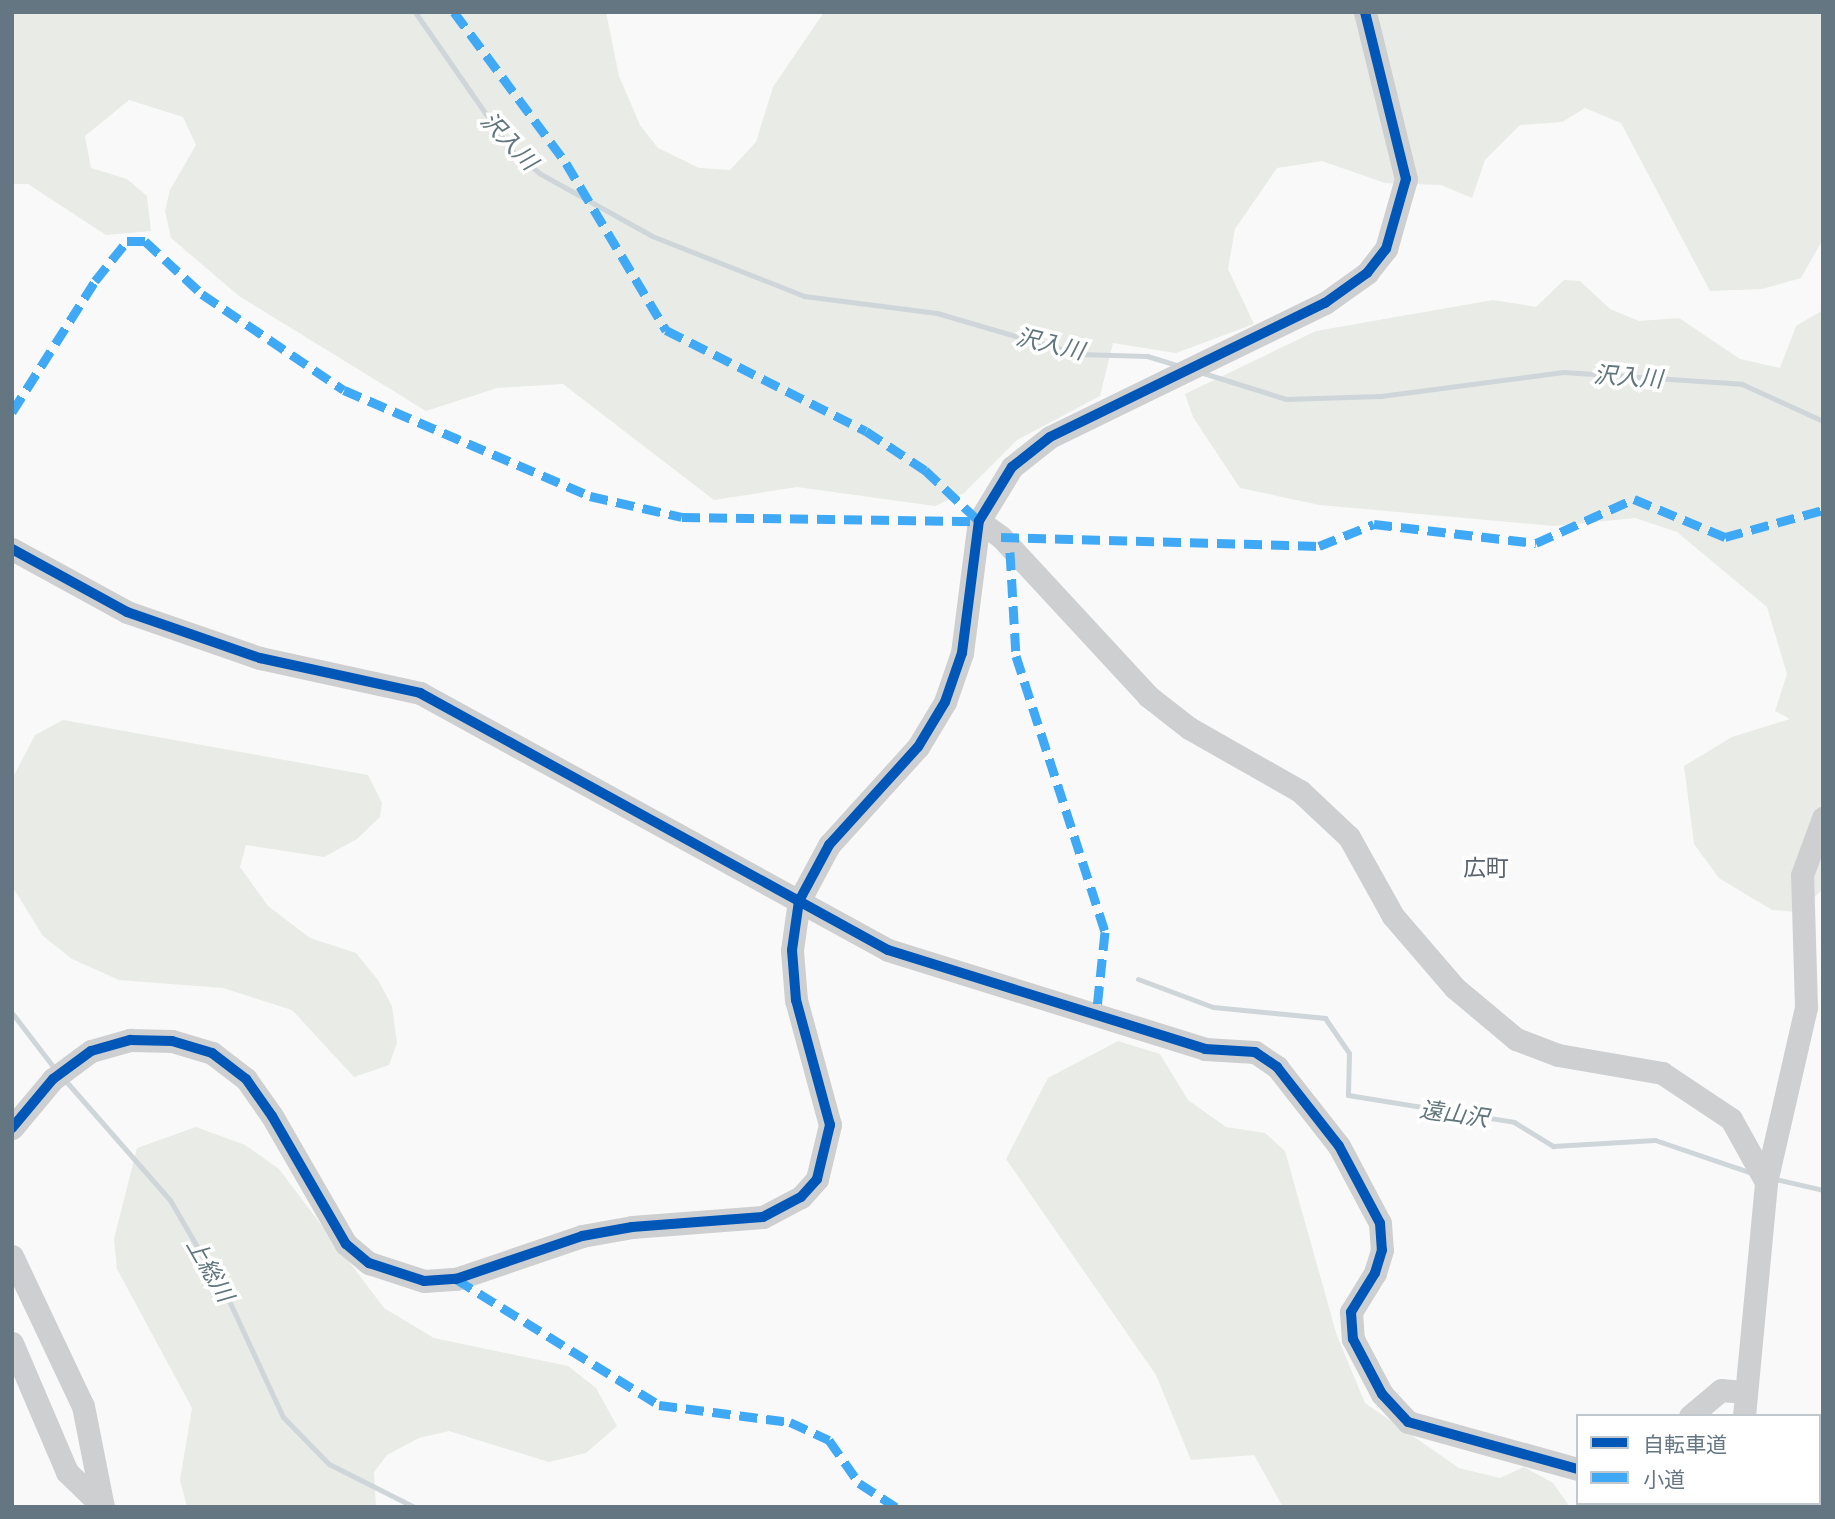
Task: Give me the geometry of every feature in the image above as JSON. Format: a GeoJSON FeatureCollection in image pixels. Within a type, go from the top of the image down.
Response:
{"type":"FeatureCollection","features":[{"type":"Feature","properties":{"kind":"street"},"geometry":{"type":"LineString","coordinates":[[16,1120],[91,1051],[130,1040],[172,1041],[212,1053],[246,1079],[272,1116],[346,1244],[369,1263],[405,1278],[456,1279],[632,1227],[763,1217],[801,1197],[817,1179],[829,1147],[827,1095],[796,1000],[792,950],[799,901],[829,845],[918,747],[946,702],[962,653],[979,522],[1012,467],[1051,437],[1256,339],[1325,303],[1367,273],[1386,248],[1406,178],[1366,21]]}},
{"type":"Feature","properties":{"kind":"street"},"geometry":{"type":"LineString","coordinates":[[979,522],[1001,537],[1147,696],[1189,728],[1300,791],[1349,837],[1392,916],[1454,988],[1516,1039],[1558,1055],[1662,1073],[1731,1119],[1766,1182]]}},
{"type":"Feature","properties":{"kind":"street"},"geometry":{"type":"LineString","coordinates":[[12,549],[127,612],[260,657],[420,693],[888,950],[1205,1049],[1255,1052],[1277,1067],[1339,1146],[1380,1223],[1375,1273],[1351,1312],[1353,1339],[1382,1394],[1408,1422],[1576,1468]]}},
{"type":"Feature","properties":{"kind":"street"},"geometry":{"type":"LineString","coordinates":[[1744,1414],[1766,1182],[1806,1007],[1802,875],[1823,818]]}},
{"type":"Feature","properties":{"kind":"street"},"geometry":{"type":"LineString","coordinates":[[12,1256],[83,1406],[103,1507]]}},
{"type":"Feature","properties":{"kind":"street"},"geometry":{"type":"LineString","coordinates":[[12,1343],[67,1472],[103,1507]]}},
{"type":"Feature","properties":{"kind":"street"},"geometry":{"type":"LineString","coordinates":[[1692,1414],[1721,1390],[1745,1392]]}},
{"type":"Feature","properties":{"kind":"shaded area"},"geometry":{"type":"Polygon","coordinates":[[[12,12],[606,12],[619,76],[640,125],[658,148],[699,168],[730,170],[756,142],[773,87],[824,12],[1823,12],[1823,239],[1801,278],[1762,289],[1710,291],[1621,123],[1585,108],[1562,122],[1520,125],[1485,160],[1472,198],[1441,185],[1385,183],[1322,161],[1277,168],[1235,229],[1228,269],[1254,324],[1176,353],[1113,343],[1100,396],[1017,440],[964,493],[935,506],[797,487],[714,500],[563,384],[497,388],[426,411],[239,296],[171,238],[165,211],[170,190],[196,145],[183,117],[129,100],[85,136],[91,168],[127,179],[147,196],[151,231],[106,235],[28,184],[12,184],[12,12]]]}},
{"type":"Feature","properties":{"kind":"shaded area"},"geometry":{"type":"Polygon","coordinates":[[[1564,280],[1580,281],[1610,309],[1639,321],[1679,318],[1740,359],[1780,368],[1796,326],[1823,310],[1823,889],[1799,912],[1772,910],[1719,878],[1694,844],[1684,766],[1732,737],[1790,719],[1775,711],[1787,674],[1767,607],[1677,532],[1635,518],[1554,526],[1320,505],[1240,488],[1193,417],[1185,394],[1316,331],[1493,300],[1536,307],[1564,280]]]}},
{"type":"Feature","properties":{"kind":"shaded area"},"geometry":{"type":"Polygon","coordinates":[[[63,720],[368,775],[382,803],[380,817],[357,839],[324,857],[246,845],[240,867],[268,906],[310,938],[356,953],[378,980],[392,1006],[397,1043],[389,1065],[354,1077],[292,1010],[223,988],[119,980],[72,959],[43,936],[12,886],[12,779],[35,735],[63,720]]]}},
{"type":"Feature","properties":{"kind":"shaded area"},"geometry":{"type":"Polygon","coordinates":[[[1118,1041],[1160,1054],[1188,1100],[1226,1127],[1265,1133],[1285,1151],[1337,1336],[1365,1403],[1459,1468],[1500,1478],[1524,1467],[1553,1483],[1570,1507],[1283,1507],[1254,1455],[1191,1460],[1156,1375],[1006,1159],[1048,1078],[1118,1041]]]}},
{"type":"Feature","properties":{"kind":"shaded area"},"geometry":{"type":"Polygon","coordinates":[[[196,1127],[245,1145],[279,1169],[384,1308],[434,1338],[568,1366],[596,1388],[617,1426],[586,1453],[549,1462],[449,1431],[419,1438],[387,1455],[374,1472],[376,1507],[187,1507],[180,1480],[192,1408],[117,1269],[114,1239],[137,1148],[196,1127]]]}},
{"type":"Feature","properties":{"kind":"waterway","name":"沢入川"},"geometry":{"type":"LineString","coordinates":[[415,12],[511,150],[539,173],[652,236],[804,296],[937,313],[1077,354],[1147,356],[1180,366]]}},
{"type":"Feature","properties":{"kind":"waterway","name":"沢入川"},"geometry":{"type":"LineString","coordinates":[[1200,372],[1286,399],[1381,396],[1563,372],[1742,384],[1823,421]]}},
{"type":"Feature","properties":{"kind":"waterway","name":"遠山沢"},"geometry":{"type":"LineString","coordinates":[[1138,979],[1213,1007],[1325,1018],[1349,1053],[1348,1095],[1514,1122],[1553,1146],[1655,1140],[1752,1173]]}},
{"type":"Feature","properties":{"kind":"waterway","name":"上総川"},"geometry":{"type":"LineString","coordinates":[[12,1013],[55,1069]]}},
{"type":"Feature","properties":{"kind":"waterway","name":"上総川"},"geometry":{"type":"LineString","coordinates":[[64,1079],[170,1200],[231,1305],[283,1417],[329,1464],[414,1507]]}},
{"type":"Feature","properties":{"kind":"waterway","name":"遠山沢"},"geometry":{"type":"LineString","coordinates":[[1771,1178],[1823,1190]]}},
{"type":"Feature","properties":{"kind":"waterway","name":"上総川"},"geometry":{"type":"LineString","coordinates":[[646,1507],[691,1507]]}},
{"type":"Feature","properties":{"kind":"marked path"},"geometry":{"type":"LineString","coordinates":[[454,12],[566,163],[666,330],[866,431],[925,470],[979,521]]}},
{"type":"Feature","properties":{"kind":"marked path"},"geometry":{"type":"LineString","coordinates":[[12,412],[95,281],[127,241],[145,241],[202,294],[344,390],[590,496],[682,517],[979,521]]}},
{"type":"Feature","properties":{"kind":"marked path"},"geometry":{"type":"LineString","coordinates":[[1001,537],[1319,546],[1374,524],[1536,543],[1634,499],[1725,537],[1823,510]]}},
{"type":"Feature","properties":{"kind":"marked path"},"geometry":{"type":"LineString","coordinates":[[1010,552],[1016,656],[1105,932],[1096,1017]]}},
{"type":"Feature","properties":{"kind":"marked path"},"geometry":{"type":"LineString","coordinates":[[456,1279],[659,1405],[790,1422],[829,1440],[859,1483],[896,1507]]}},
{"type":"Feature","properties":{"kind":"cycle path"},"geometry":{"type":"LineString","coordinates":[[12,1128],[53,1079],[91,1051],[130,1040],[172,1041],[212,1053],[246,1079],[272,1116],[346,1244],[369,1263],[424,1281],[456,1279],[582,1236],[632,1227],[763,1217],[801,1197],[817,1179],[830,1125],[796,1000],[792,950],[799,901],[829,845],[918,747],[945,702],[962,653],[979,521],[1012,467],[1050,437],[1325,303],[1367,273],[1386,249],[1406,179],[1365,12]]}},
{"type":"Feature","properties":{"kind":"cycle path"},"geometry":{"type":"LineString","coordinates":[[12,549],[127,612],[260,658],[420,693],[888,950],[1205,1049],[1255,1052],[1277,1067],[1339,1146],[1380,1223],[1382,1250],[1375,1273],[1351,1312],[1353,1339],[1382,1394],[1408,1422],[1576,1468]]}},
{"type":"Feature","properties":{"kind":"district","name":"広町"},"geometry":{"type":"Point","coordinates":[1486,868]}}]}
